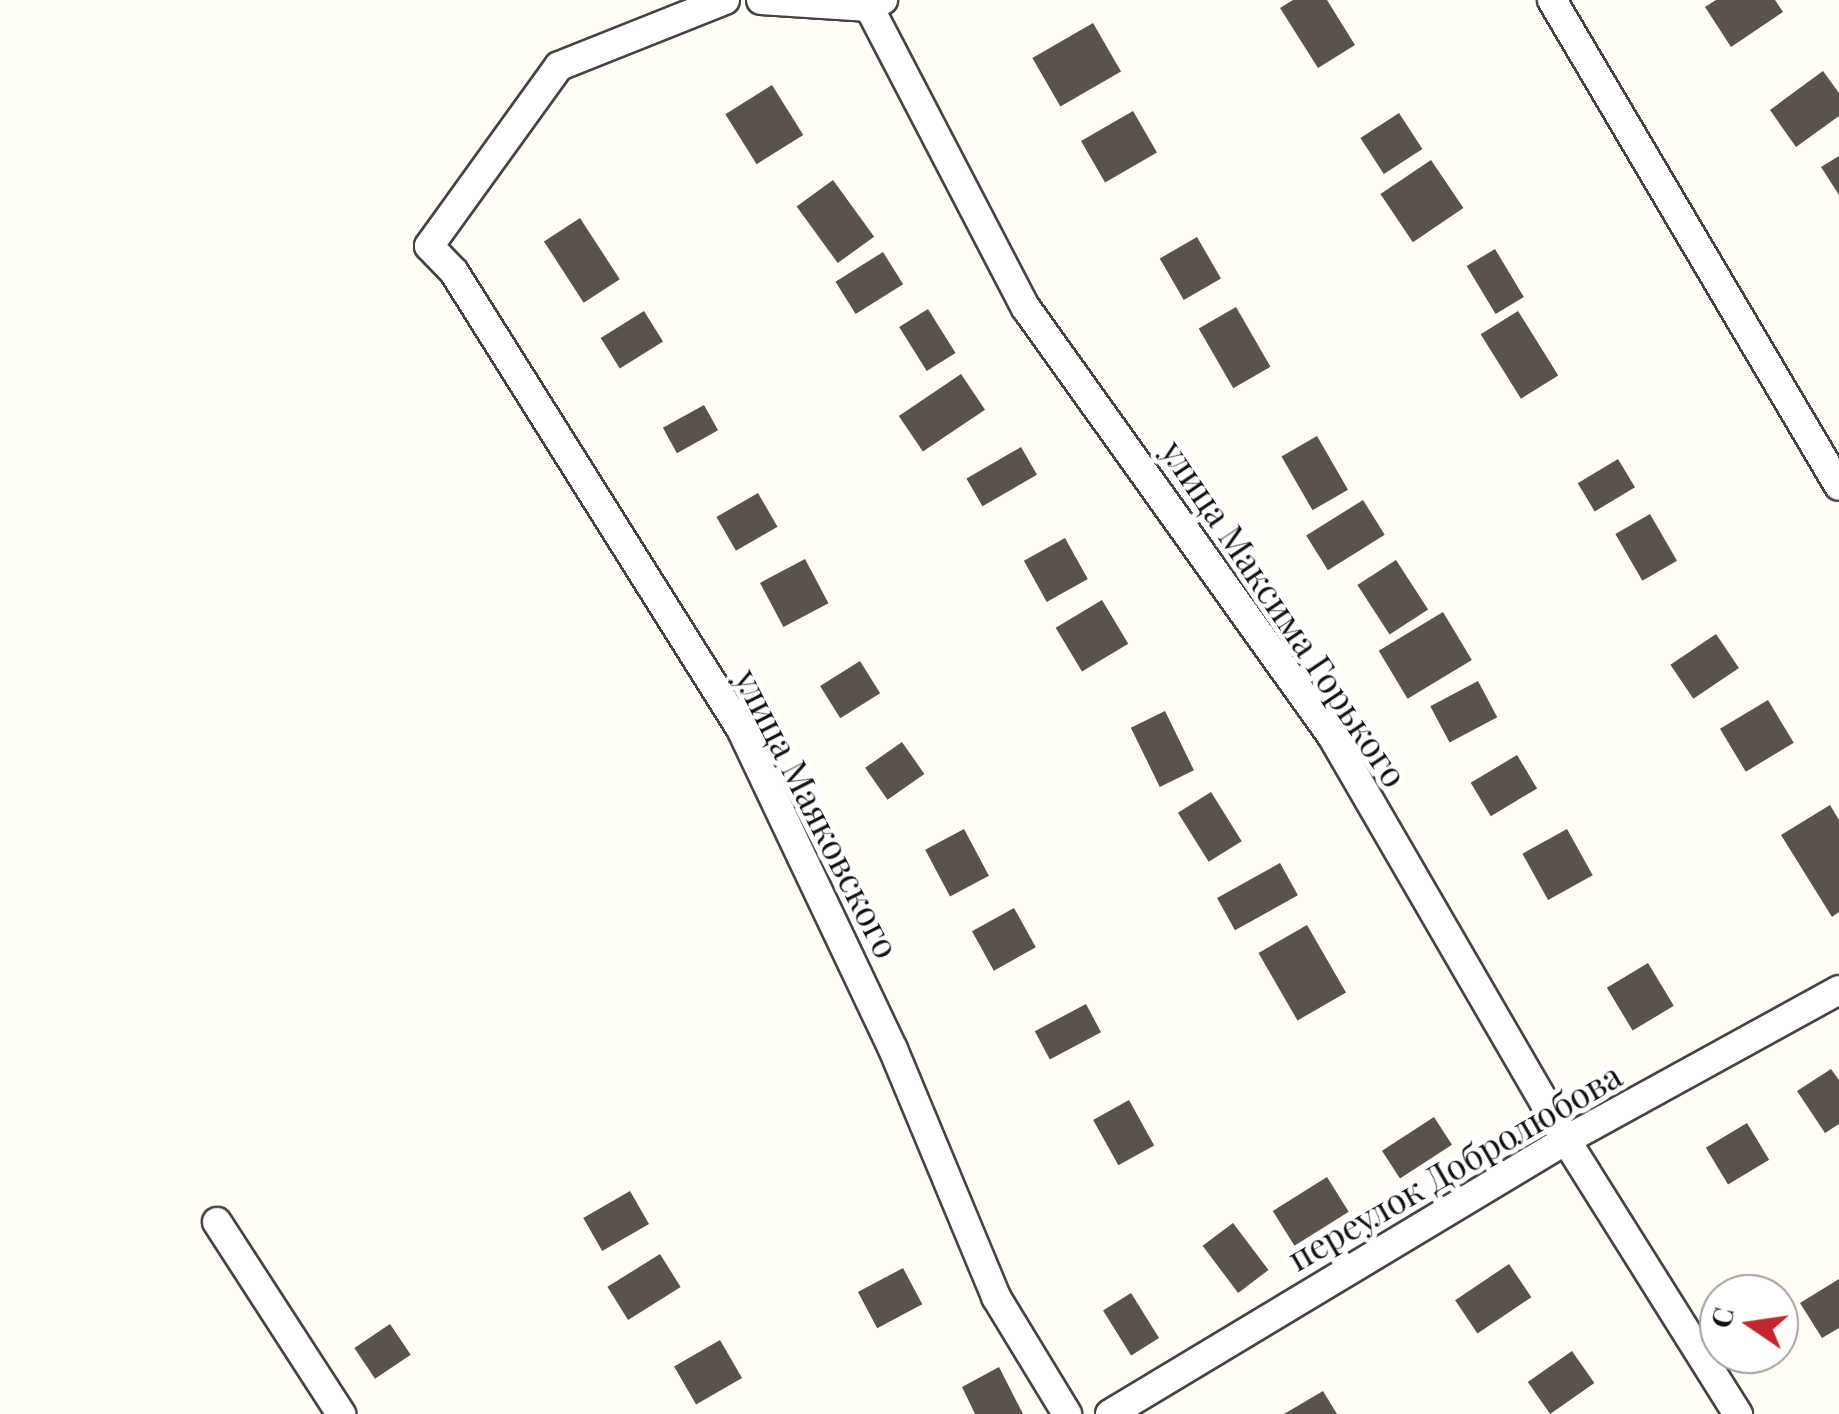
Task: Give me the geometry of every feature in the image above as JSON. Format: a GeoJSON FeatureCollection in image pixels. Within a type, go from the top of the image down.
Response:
{"type":"FeatureCollection","features":[{"type":"Feature","properties":{"kind":"street","name":"улица Маяковского"},"geometry":{"type":"LineString","coordinates":[[724,0],[559,66],[429,246],[454,272],[741,729],[893,1049],[996,1297],[1067,1414]]}},
{"type":"Feature","properties":{"kind":"street"},"geometry":{"type":"LineString","coordinates":[[761,0],[876,3]]}},
{"type":"Feature","properties":{"kind":"street"},"geometry":{"type":"LineString","coordinates":[[1552,0],[1839,486]]}},
{"type":"Feature","properties":{"kind":"street","name":"улица Максима Горького"},"geometry":{"type":"LineString","coordinates":[[876,3],[1026,308],[1332,736],[1566,1140],[1738,1414]]}},
{"type":"Feature","properties":{"kind":"street","name":"переулок Добролюбова"},"geometry":{"type":"LineString","coordinates":[[1110,1414],[1566,1140],[1839,990]]}},
{"type":"Feature","properties":{"kind":"street"},"geometry":{"type":"LineString","coordinates":[[216,1222],[341,1414]]}},
{"type":"Feature","properties":{"kind":"building"},"geometry":{"type":"Polygon","coordinates":[[[1293,0],[1327,0],[1355,45],[1318,68],[1280,8],[1293,0]]]}},
{"type":"Feature","properties":{"kind":"building"},"geometry":{"type":"Polygon","coordinates":[[[1716,0],[1775,0],[1783,12],[1731,47],[1705,7],[1716,0]]]}},
{"type":"Feature","properties":{"kind":"building"},"geometry":{"type":"Polygon","coordinates":[[[1093,23],[1121,71],[1060,106],[1032,58],[1093,23]]]}},
{"type":"Feature","properties":{"kind":"building"},"geometry":{"type":"Polygon","coordinates":[[[1823,71],[1839,93],[1839,116],[1796,147],[1770,110],[1823,71]]]}},
{"type":"Feature","properties":{"kind":"building"},"geometry":{"type":"Polygon","coordinates":[[[772,85],[803,135],[757,164],[725,114],[772,85]]]}},
{"type":"Feature","properties":{"kind":"building"},"geometry":{"type":"Polygon","coordinates":[[[1133,111],[1157,153],[1105,183],[1081,141],[1133,111]]]}},
{"type":"Feature","properties":{"kind":"building"},"geometry":{"type":"Polygon","coordinates":[[[1399,113],[1422,149],[1384,174],[1360,138],[1399,113]]]}},
{"type":"Feature","properties":{"kind":"building"},"geometry":{"type":"Polygon","coordinates":[[[1839,156],[1839,195],[1821,167],[1839,156]]]}},
{"type":"Feature","properties":{"kind":"building"},"geometry":{"type":"Polygon","coordinates":[[[1431,160],[1463,208],[1413,242],[1380,194],[1431,160]]]}},
{"type":"Feature","properties":{"kind":"building"},"geometry":{"type":"Polygon","coordinates":[[[833,180],[874,237],[838,263],[797,206],[833,180]]]}},
{"type":"Feature","properties":{"kind":"building"},"geometry":{"type":"Polygon","coordinates":[[[580,218],[620,279],[584,303],[544,241],[580,218]]]}},
{"type":"Feature","properties":{"kind":"building"},"geometry":{"type":"Polygon","coordinates":[[[1197,237],[1221,279],[1184,300],[1160,258],[1197,237]]]}},
{"type":"Feature","properties":{"kind":"building"},"geometry":{"type":"Polygon","coordinates":[[[1495,249],[1524,297],[1496,314],[1467,266],[1495,249]]]}},
{"type":"Feature","properties":{"kind":"building"},"geometry":{"type":"Polygon","coordinates":[[[883,252],[903,284],[856,314],[836,282],[883,252]]]}},
{"type":"Feature","properties":{"kind":"building"},"geometry":{"type":"Polygon","coordinates":[[[1236,307],[1270,367],[1233,388],[1199,328],[1236,307]]]}},
{"type":"Feature","properties":{"kind":"building"},"geometry":{"type":"Polygon","coordinates":[[[928,309],[956,353],[927,371],[899,327],[928,309]]]}},
{"type":"Feature","properties":{"kind":"building"},"geometry":{"type":"Polygon","coordinates":[[[644,311],[663,342],[620,369],[601,338],[644,311]]]}},
{"type":"Feature","properties":{"kind":"building"},"geometry":{"type":"Polygon","coordinates":[[[1518,311],[1558,375],[1521,399],[1481,334],[1518,311]]]}},
{"type":"Feature","properties":{"kind":"building"},"geometry":{"type":"Polygon","coordinates":[[[961,374],[985,410],[923,452],[899,416],[961,374]]]}},
{"type":"Feature","properties":{"kind":"building"},"geometry":{"type":"Polygon","coordinates":[[[704,405],[718,430],[677,453],[663,428],[704,405]]]}},
{"type":"Feature","properties":{"kind":"building"},"geometry":{"type":"Polygon","coordinates":[[[1317,436],[1348,490],[1312,510],[1281,456],[1317,436]]]}},
{"type":"Feature","properties":{"kind":"building"},"geometry":{"type":"Polygon","coordinates":[[[1021,447],[1037,475],[982,506],[966,478],[1021,447]]]}},
{"type":"Feature","properties":{"kind":"building"},"geometry":{"type":"Polygon","coordinates":[[[1618,459],[1635,487],[1595,511],[1578,483],[1618,459]]]}},
{"type":"Feature","properties":{"kind":"building"},"geometry":{"type":"Polygon","coordinates":[[[758,493],[778,527],[736,551],[716,517],[758,493]]]}},
{"type":"Feature","properties":{"kind":"building"},"geometry":{"type":"Polygon","coordinates":[[[1363,500],[1385,535],[1328,570],[1306,536],[1363,500]]]}},
{"type":"Feature","properties":{"kind":"building"},"geometry":{"type":"Polygon","coordinates":[[[1650,514],[1677,561],[1642,581],[1615,534],[1650,514]]]}},
{"type":"Feature","properties":{"kind":"building"},"geometry":{"type":"Polygon","coordinates":[[[1065,538],[1088,579],[1047,602],[1024,561],[1065,538]]]}},
{"type":"Feature","properties":{"kind":"building"},"geometry":{"type":"Polygon","coordinates":[[[805,559],[828,603],[783,627],[760,583],[805,559]]]}},
{"type":"Feature","properties":{"kind":"building"},"geometry":{"type":"Polygon","coordinates":[[[1396,560],[1428,609],[1390,635],[1357,585],[1396,560]]]}},
{"type":"Feature","properties":{"kind":"building"},"geometry":{"type":"Polygon","coordinates":[[[1102,600],[1128,644],[1082,672],[1056,628],[1102,600]]]}},
{"type":"Feature","properties":{"kind":"building"},"geometry":{"type":"Polygon","coordinates":[[[1443,612],[1472,660],[1408,699],[1379,651],[1443,612]]]}},
{"type":"Feature","properties":{"kind":"building"},"geometry":{"type":"Polygon","coordinates":[[[1716,634],[1739,668],[1693,699],[1670,665],[1716,634]]]}},
{"type":"Feature","properties":{"kind":"building"},"geometry":{"type":"Polygon","coordinates":[[[860,661],[880,693],[840,718],[820,686],[860,661]]]}},
{"type":"Feature","properties":{"kind":"building"},"geometry":{"type":"Polygon","coordinates":[[[1478,681],[1497,717],[1450,743],[1430,706],[1478,681]]]}},
{"type":"Feature","properties":{"kind":"building"},"geometry":{"type":"Polygon","coordinates":[[[1768,700],[1794,743],[1746,772],[1720,729],[1768,700]]]}},
{"type":"Feature","properties":{"kind":"building"},"geometry":{"type":"Polygon","coordinates":[[[1165,711],[1194,770],[1160,787],[1131,728],[1165,711]]]}},
{"type":"Feature","properties":{"kind":"building"},"geometry":{"type":"Polygon","coordinates":[[[902,742],[924,774],[888,800],[865,768],[902,742]]]}},
{"type":"Feature","properties":{"kind":"building"},"geometry":{"type":"Polygon","coordinates":[[[1517,755],[1537,788],[1491,816],[1471,783],[1517,755]]]}},
{"type":"Feature","properties":{"kind":"building"},"geometry":{"type":"Polygon","coordinates":[[[1211,792],[1242,841],[1209,862],[1178,813],[1211,792]]]}},
{"type":"Feature","properties":{"kind":"building"},"geometry":{"type":"Polygon","coordinates":[[[1830,805],[1839,820],[1839,912],[1832,917],[1781,835],[1830,805]]]}},
{"type":"Feature","properties":{"kind":"building"},"geometry":{"type":"Polygon","coordinates":[[[964,829],[989,876],[950,896],[925,850],[964,829]]]}},
{"type":"Feature","properties":{"kind":"building"},"geometry":{"type":"Polygon","coordinates":[[[1567,829],[1593,875],[1548,900],[1522,854],[1567,829]]]}},
{"type":"Feature","properties":{"kind":"building"},"geometry":{"type":"Polygon","coordinates":[[[1280,863],[1298,895],[1235,930],[1217,898],[1280,863]]]}},
{"type":"Feature","properties":{"kind":"building"},"geometry":{"type":"Polygon","coordinates":[[[1014,908],[1036,947],[994,971],[972,931],[1014,908]]]}},
{"type":"Feature","properties":{"kind":"building"},"geometry":{"type":"Polygon","coordinates":[[[1307,925],[1346,993],[1298,1021],[1259,953],[1307,925]]]}},
{"type":"Feature","properties":{"kind":"building"},"geometry":{"type":"Polygon","coordinates":[[[1648,963],[1674,1006],[1633,1031],[1607,988],[1648,963]]]}},
{"type":"Feature","properties":{"kind":"building"},"geometry":{"type":"Polygon","coordinates":[[[1086,1004],[1101,1032],[1050,1059],[1035,1031],[1086,1004]]]}},
{"type":"Feature","properties":{"kind":"building"},"geometry":{"type":"Polygon","coordinates":[[[1831,1069],[1839,1080],[1839,1124],[1825,1133],[1797,1091],[1831,1069]]]}},
{"type":"Feature","properties":{"kind":"building"},"geometry":{"type":"Polygon","coordinates":[[[1129,1100],[1154,1145],[1118,1165],[1093,1120],[1129,1100]]]}},
{"type":"Feature","properties":{"kind":"building"},"geometry":{"type":"Polygon","coordinates":[[[1434,1117],[1452,1145],[1400,1178],[1382,1151],[1434,1117]]]}},
{"type":"Feature","properties":{"kind":"building"},"geometry":{"type":"Polygon","coordinates":[[[1747,1123],[1769,1160],[1728,1185],[1706,1148],[1747,1123]]]}},
{"type":"Feature","properties":{"kind":"building"},"geometry":{"type":"Polygon","coordinates":[[[1327,1177],[1349,1212],[1294,1246],[1273,1211],[1327,1177]]]}},
{"type":"Feature","properties":{"kind":"building"},"geometry":{"type":"Polygon","coordinates":[[[630,1191],[649,1224],[602,1251],[583,1218],[630,1191]]]}},
{"type":"Feature","properties":{"kind":"building"},"geometry":{"type":"Polygon","coordinates":[[[1233,1223],[1269,1270],[1238,1293],[1203,1246],[1233,1223]]]}},
{"type":"Feature","properties":{"kind":"building"},"geometry":{"type":"Polygon","coordinates":[[[660,1254],[681,1287],[628,1320],[607,1287],[660,1254]]]}},
{"type":"Feature","properties":{"kind":"building"},"geometry":{"type":"Polygon","coordinates":[[[1509,1264],[1531,1297],[1477,1334],[1455,1300],[1509,1264]]]}},
{"type":"Feature","properties":{"kind":"building"},"geometry":{"type":"Polygon","coordinates":[[[903,1268],[922,1304],[877,1328],[858,1292],[903,1268]]]}},
{"type":"Feature","properties":{"kind":"building"},"geometry":{"type":"Polygon","coordinates":[[[1839,1279],[1839,1328],[1822,1338],[1800,1303],[1839,1279]]]}},
{"type":"Feature","properties":{"kind":"building"},"geometry":{"type":"Polygon","coordinates":[[[1131,1293],[1159,1338],[1131,1355],[1103,1310],[1131,1293]]]}},
{"type":"Feature","properties":{"kind":"building"},"geometry":{"type":"Polygon","coordinates":[[[390,1324],[411,1355],[375,1379],[354,1348],[390,1324]]]}},
{"type":"Feature","properties":{"kind":"building"},"geometry":{"type":"Polygon","coordinates":[[[720,1340],[742,1378],[696,1405],[674,1366],[720,1340]]]}},
{"type":"Feature","properties":{"kind":"building"},"geometry":{"type":"Polygon","coordinates":[[[1572,1351],[1594,1383],[1550,1414],[1528,1382],[1572,1351]]]}},
{"type":"Feature","properties":{"kind":"building"},"geometry":{"type":"Polygon","coordinates":[[[999,1367],[1023,1414],[975,1414],[962,1387],[999,1367]]]}},
{"type":"Feature","properties":{"kind":"building"},"geometry":{"type":"Polygon","coordinates":[[[1323,1391],[1337,1414],[1284,1414],[1323,1391]]]}}]}
